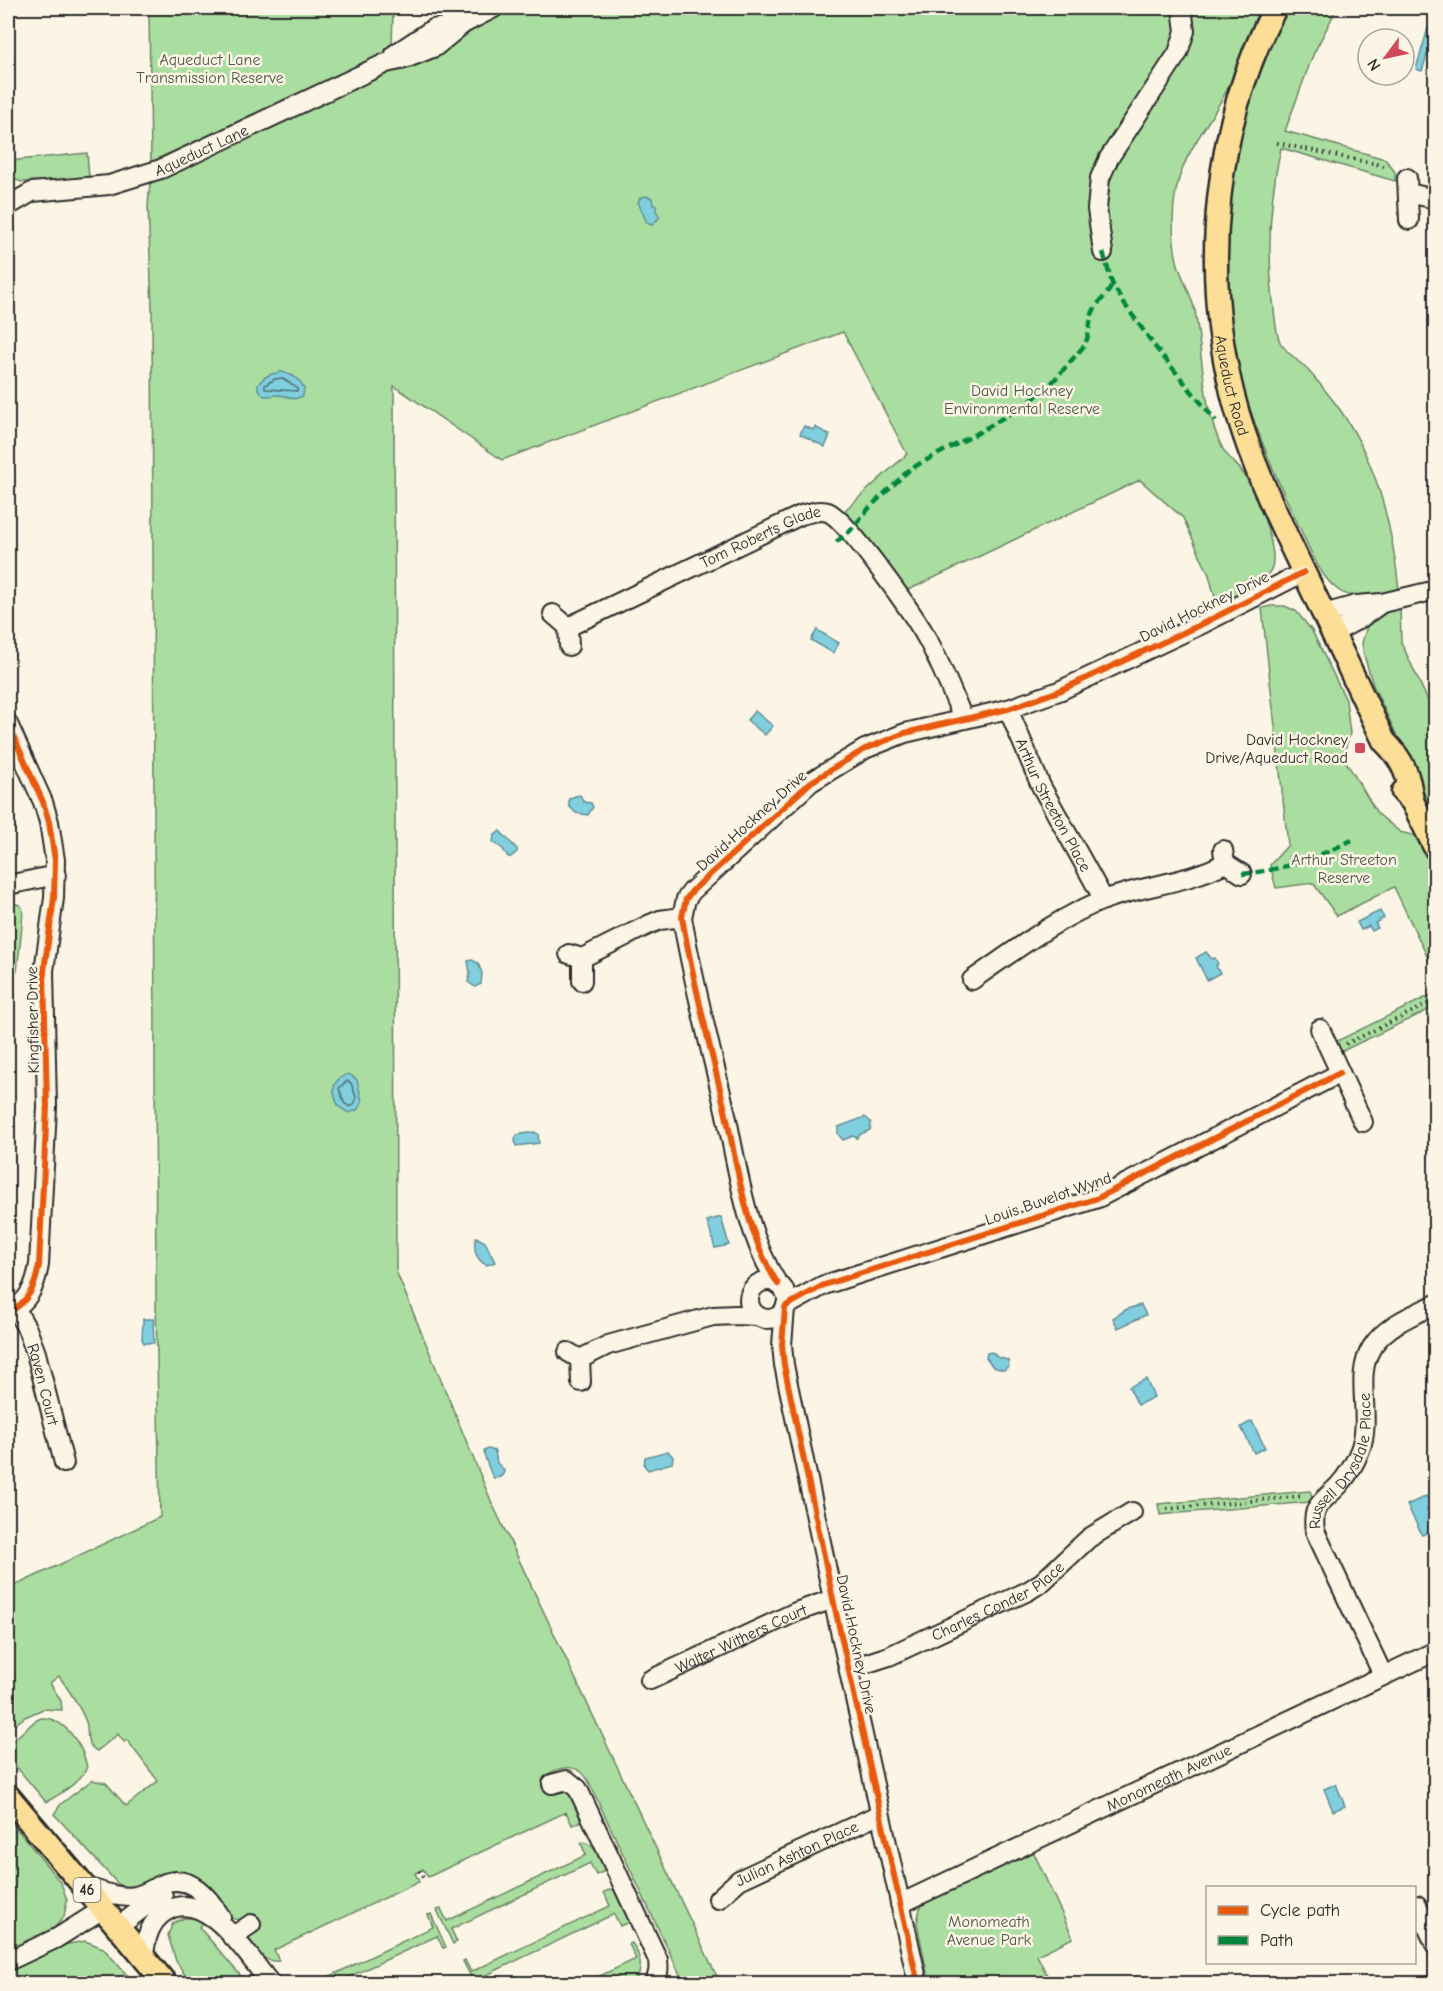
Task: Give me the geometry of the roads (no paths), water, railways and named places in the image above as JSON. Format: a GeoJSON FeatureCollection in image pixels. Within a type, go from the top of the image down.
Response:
{"type":"FeatureCollection","features":[{"type":"Feature","properties":{"kind":"main road","name":"Aqueduct Road"},"geometry":{"type":"LineString","coordinates":[[1275,8],[1247,74],[1230,136],[1216,237],[1217,295],[1232,393],[1257,467],[1286,537],[1384,741],[1385,761],[1398,786],[1412,801],[1436,849]]}},
{"type":"Feature","properties":{"kind":"main road","name":"46"},"geometry":{"type":"LineString","coordinates":[[8,1796],[166,1983]]}},
{"type":"Feature","properties":{"kind":"street","name":"Aqueduct Lane"},"geometry":{"type":"LineString","coordinates":[[10,198],[43,189],[109,185],[141,176],[386,63],[405,59],[435,47],[463,24],[494,8]]}},
{"type":"Feature","properties":{"kind":"street"},"geometry":{"type":"LineString","coordinates":[[1103,252],[1097,208],[1100,178],[1109,158],[1178,54],[1185,31],[1182,8]]}},
{"type":"Feature","properties":{"kind":"street"},"geometry":{"type":"LineString","coordinates":[[1409,220],[1408,185],[1436,199]]}},
{"type":"Feature","properties":{"kind":"street","name":"Tom Roberts Glade"},"geometry":{"type":"LineString","coordinates":[[568,627],[801,515],[816,511],[826,512],[838,517],[850,531],[917,623],[940,663],[963,718]]}},
{"type":"Feature","properties":{"kind":"street","name":"David Hockney Drive"},"geometry":{"type":"LineString","coordinates":[[682,917],[686,899],[692,891],[811,782],[848,758],[905,732],[1008,709],[1059,691],[1212,619],[1304,572]]}},
{"type":"Feature","properties":{"kind":"street"},"geometry":{"type":"LineString","coordinates":[[1328,623],[1356,605],[1382,603],[1436,590]]}},
{"type":"Feature","properties":{"kind":"street"},"geometry":{"type":"LineString","coordinates":[[553,614],[568,627],[569,646]]}},
{"type":"Feature","properties":{"kind":"street","name":"Arthur Streeton Place"},"geometry":{"type":"LineString","coordinates":[[1008,709],[1041,786],[1104,900]]}},
{"type":"Feature","properties":{"kind":"street","name":"Kingfisher Drive"},"geometry":{"type":"LineString","coordinates":[[8,724],[43,802],[52,841],[56,875],[44,971],[47,1107],[39,1265],[31,1293],[11,1311]]}},
{"type":"Feature","properties":{"kind":"street"},"geometry":{"type":"LineString","coordinates":[[972,980],[1061,922],[1104,900],[1192,878],[1224,857],[1242,874]]}},
{"type":"Feature","properties":{"kind":"street"},"geometry":{"type":"LineString","coordinates":[[8,885],[56,875]]}},
{"type":"Feature","properties":{"kind":"street"},"geometry":{"type":"LineString","coordinates":[[582,981],[575,956],[660,920],[682,917],[752,1228],[766,1264],[786,1294],[786,1307],[782,1313],[773,1318],[712,1316]]}},
{"type":"Feature","properties":{"kind":"street"},"geometry":{"type":"LineString","coordinates":[[1320,1029],[1363,1122]]}},
{"type":"Feature","properties":{"kind":"street","name":"Louis Buvelot Wynd"},"geometry":{"type":"LineString","coordinates":[[786,1307],[825,1285],[1098,1198],[1340,1073]]}},
{"type":"Feature","properties":{"kind":"street"},"geometry":{"type":"LineString","coordinates":[[752,1228],[754,1269],[749,1303],[760,1317]]}},
{"type":"Feature","properties":{"kind":"street"},"geometry":{"type":"LineString","coordinates":[[581,1382],[574,1355],[712,1316],[752,1291],[758,1284],[766,1281],[780,1285]]}},
{"type":"Feature","properties":{"kind":"street","name":"Louis Buvelot Wynd"},"geometry":{"type":"LineString","coordinates":[[780,1285],[825,1285]]}},
{"type":"Feature","properties":{"kind":"street","name":"Russell Drysdale Place"},"geometry":{"type":"LineString","coordinates":[[1383,1675],[1315,1531],[1315,1513],[1318,1504],[1349,1473],[1361,1447],[1366,1411],[1364,1371],[1366,1358],[1372,1347],[1387,1330],[1436,1304]]}},
{"type":"Feature","properties":{"kind":"street","name":"David Hockney Drive"},"geometry":{"type":"LineString","coordinates":[[786,1307],[782,1345],[784,1365],[918,1983]]}},
{"type":"Feature","properties":{"kind":"street","name":"Raven Court"},"geometry":{"type":"LineString","coordinates":[[11,1311],[27,1329],[36,1353],[64,1463]]}},
{"type":"Feature","properties":{"kind":"street","name":"David Hockney Drive"},"geometry":{"type":"LineString","coordinates":[[760,1317],[784,1365]]}},
{"type":"Feature","properties":{"kind":"street","name":"Charles Conder Place"},"geometry":{"type":"LineString","coordinates":[[849,1669],[889,1656],[1028,1591],[1042,1582],[1089,1538],[1132,1512]]}},
{"type":"Feature","properties":{"kind":"street","name":"Walter Withers Court"},"geometry":{"type":"LineString","coordinates":[[650,1680],[796,1612],[833,1599]]}},
{"type":"Feature","properties":{"kind":"street","name":"Monomeath Avenue"},"geometry":{"type":"LineString","coordinates":[[900,1904],[1436,1651]]}},
{"type":"Feature","properties":{"kind":"street"},"geometry":{"type":"LineString","coordinates":[[552,1784],[560,1780],[567,1780],[578,1789],[658,1960],[658,1977],[653,1983]]}},
{"type":"Feature","properties":{"kind":"street","name":"Julian Ashton Place"},"geometry":{"type":"LineString","coordinates":[[718,1899],[739,1880],[880,1814]]}},
{"type":"Feature","properties":{"kind":"street"},"geometry":{"type":"LineString","coordinates":[[84,1886],[127,1897],[142,1894],[166,1882],[180,1881],[194,1886],[211,1902],[232,1937]]}},
{"type":"Feature","properties":{"kind":"street"},"geometry":{"type":"LineString","coordinates":[[118,1927],[147,1904],[171,1893],[192,1892],[211,1902]]}},
{"type":"Feature","properties":{"kind":"street"},"geometry":{"type":"LineString","coordinates":[[1417,1905],[1436,1946]]}},
{"type":"Feature","properties":{"kind":"street"},"geometry":{"type":"LineString","coordinates":[[144,1957],[146,1941],[161,1914],[177,1906],[199,1908],[209,1914],[232,1937],[270,1983]]}},
{"type":"Feature","properties":{"kind":"street"},"geometry":{"type":"LineString","coordinates":[[8,1960],[57,1938],[103,1909]]}},
{"type":"Feature","properties":{"kind":"street"},"geometry":{"type":"LineString","coordinates":[[232,1937],[251,1924]]}},
{"type":"Feature","properties":{"kind":"water"},"geometry":{"type":"Polygon","coordinates":[[[1428,28],[1435,31],[1434,57],[1427,55],[1422,71],[1416,69],[1428,28]]]}},
{"type":"Feature","properties":{"kind":"water"},"geometry":{"type":"Polygon","coordinates":[[[646,196],[652,198],[660,217],[652,225],[647,223],[638,202],[640,198],[646,196]]]}},
{"type":"Feature","properties":{"kind":"water"},"geometry":{"type":"Polygon","coordinates":[[[282,372],[300,382],[304,388],[303,396],[295,399],[281,395],[264,396],[258,389],[258,385],[265,377],[282,372]]]}},
{"type":"Feature","properties":{"kind":"water"},"geometry":{"type":"Polygon","coordinates":[[[804,426],[813,430],[815,427],[830,435],[825,447],[800,434],[804,426]]]}},
{"type":"Feature","properties":{"kind":"water"},"geometry":{"type":"Polygon","coordinates":[[[817,630],[839,643],[833,653],[811,640],[817,630]]]}},
{"type":"Feature","properties":{"kind":"water"},"geometry":{"type":"Polygon","coordinates":[[[755,711],[773,726],[765,735],[747,720],[755,711]]]}},
{"type":"Feature","properties":{"kind":"water"},"geometry":{"type":"Polygon","coordinates":[[[580,795],[584,802],[591,803],[593,807],[588,815],[576,813],[569,806],[569,799],[580,795]]]}},
{"type":"Feature","properties":{"kind":"water"},"geometry":{"type":"Polygon","coordinates":[[[500,831],[517,849],[511,857],[508,857],[503,849],[493,842],[494,836],[500,831]]]}},
{"type":"Feature","properties":{"kind":"water"},"geometry":{"type":"Polygon","coordinates":[[[1380,911],[1384,918],[1375,923],[1378,928],[1372,931],[1369,926],[1361,930],[1357,922],[1380,911]]]}},
{"type":"Feature","properties":{"kind":"water"},"geometry":{"type":"Polygon","coordinates":[[[1206,952],[1212,959],[1215,958],[1220,973],[1207,980],[1196,958],[1206,952]]]}},
{"type":"Feature","properties":{"kind":"water"},"geometry":{"type":"Polygon","coordinates":[[[468,961],[478,963],[482,973],[481,984],[475,987],[468,982],[470,973],[468,961]]]}},
{"type":"Feature","properties":{"kind":"water"},"geometry":{"type":"Polygon","coordinates":[[[349,1074],[357,1080],[362,1102],[357,1110],[349,1113],[339,1107],[334,1086],[339,1079],[349,1074]]]}},
{"type":"Feature","properties":{"kind":"water"},"geometry":{"type":"Polygon","coordinates":[[[865,1117],[871,1122],[870,1130],[857,1138],[853,1136],[843,1140],[838,1134],[838,1127],[865,1117]]]}},
{"type":"Feature","properties":{"kind":"water"},"geometry":{"type":"Polygon","coordinates":[[[534,1132],[538,1134],[539,1143],[516,1146],[517,1135],[534,1132]]]}},
{"type":"Feature","properties":{"kind":"water"},"geometry":{"type":"Polygon","coordinates":[[[721,1217],[729,1245],[715,1248],[707,1221],[721,1217]]]}},
{"type":"Feature","properties":{"kind":"water"},"geometry":{"type":"Polygon","coordinates":[[[476,1237],[485,1242],[495,1262],[487,1265],[477,1257],[476,1237]]]}},
{"type":"Feature","properties":{"kind":"water"},"geometry":{"type":"Polygon","coordinates":[[[1141,1305],[1146,1315],[1118,1328],[1113,1318],[1127,1309],[1141,1305]]]}},
{"type":"Feature","properties":{"kind":"water"},"geometry":{"type":"Polygon","coordinates":[[[143,1319],[153,1319],[154,1343],[144,1343],[142,1339],[143,1319]]]}},
{"type":"Feature","properties":{"kind":"water"},"geometry":{"type":"Polygon","coordinates":[[[992,1352],[997,1357],[1008,1360],[1009,1366],[1004,1370],[993,1367],[986,1357],[987,1353],[992,1352]]]}},
{"type":"Feature","properties":{"kind":"water"},"geometry":{"type":"Polygon","coordinates":[[[1146,1379],[1154,1397],[1138,1405],[1129,1387],[1146,1379]]]}},
{"type":"Feature","properties":{"kind":"water"},"geometry":{"type":"Polygon","coordinates":[[[1252,1421],[1265,1448],[1254,1453],[1241,1427],[1252,1421]]]}},
{"type":"Feature","properties":{"kind":"water"},"geometry":{"type":"Polygon","coordinates":[[[488,1449],[495,1451],[497,1463],[504,1470],[500,1477],[494,1478],[490,1469],[484,1451],[488,1449]]]}},
{"type":"Feature","properties":{"kind":"water"},"geometry":{"type":"Polygon","coordinates":[[[668,1451],[673,1457],[672,1463],[648,1470],[644,1465],[645,1457],[668,1451]]]}},
{"type":"Feature","properties":{"kind":"water"},"geometry":{"type":"Polygon","coordinates":[[[1426,1496],[1431,1506],[1427,1508],[1435,1529],[1422,1535],[1407,1505],[1426,1496]]]}},
{"type":"Feature","properties":{"kind":"water"},"geometry":{"type":"Polygon","coordinates":[[[1336,1784],[1345,1806],[1333,1811],[1324,1789],[1336,1784]]]}},
{"type":"Feature","properties":{"kind":"place","name":"David Hockney Drive/Aqueduct Road"},"geometry":{"type":"Point","coordinates":[1360,748]}},
{"type":"Feature","properties":{"kind":"park label","name":"Aqueduct Lane Transmission Reserve"},"geometry":{"type":"Point","coordinates":[210,68]}},
{"type":"Feature","properties":{"kind":"park label","name":"David Hockney Environmental Reserve"},"geometry":{"type":"Point","coordinates":[1022,399]}},
{"type":"Feature","properties":{"kind":"park label","name":"Arthur Streeton Reserve"},"geometry":{"type":"Point","coordinates":[1344,868]}},
{"type":"Feature","properties":{"kind":"park label","name":"Monomeath Avenue Park"},"geometry":{"type":"Point","coordinates":[989,1930]}}]}
